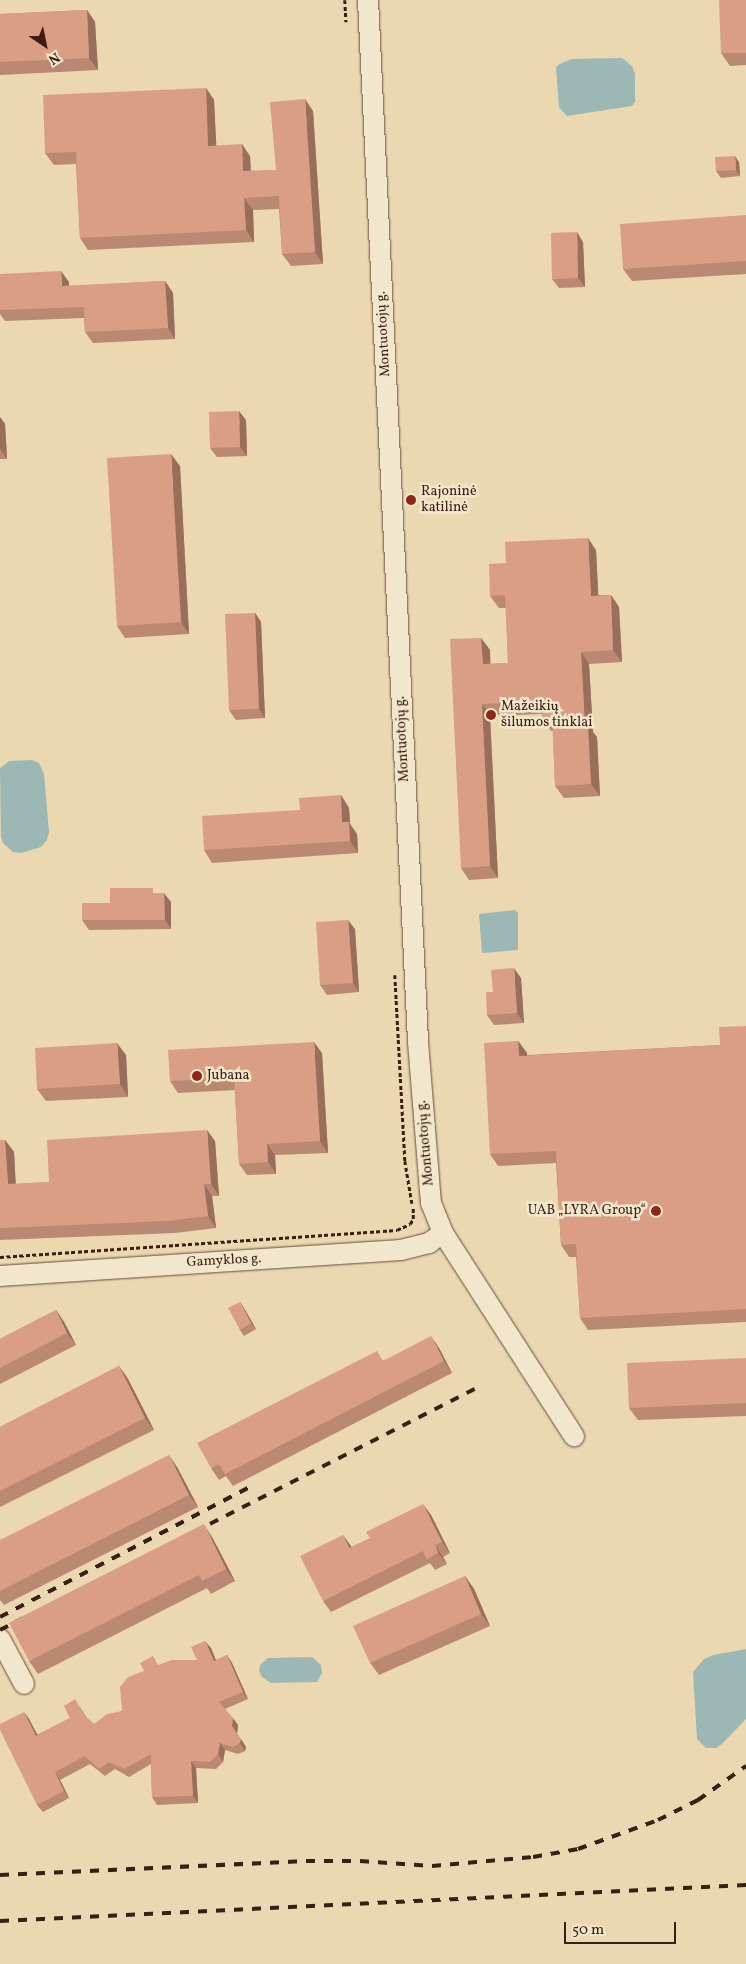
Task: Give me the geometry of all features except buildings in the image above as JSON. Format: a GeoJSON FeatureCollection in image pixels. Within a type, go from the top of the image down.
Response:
{"type":"FeatureCollection","features":[{"type":"Feature","properties":{"kind":"street","name":"Montuotojų g."},"geometry":{"type":"LineString","coordinates":[[368,0],[418,1042],[431,1203],[443,1233],[574,1436]]}},
{"type":"Feature","properties":{"kind":"street","name":"Gamyklos g."},"geometry":{"type":"LineString","coordinates":[[0,1276],[401,1250],[429,1243],[443,1233]]}},
{"type":"Feature","properties":{"kind":"street"},"geometry":{"type":"LineString","coordinates":[[0,1639],[24,1684]]}},
{"type":"Feature","properties":{"kind":"path"},"geometry":{"type":"LineString","coordinates":[[345,0],[346,22]]}},
{"type":"Feature","properties":{"kind":"path"},"geometry":{"type":"LineString","coordinates":[[0,1257],[404,1229],[410,1224],[414,1211],[405,1161],[395,975]]}},
{"type":"Feature","properties":{"kind":"water"},"geometry":{"type":"Polygon","coordinates":[[[622,58],[632,66],[635,74],[635,102],[632,106],[567,116],[564,113],[559,107],[556,68],[558,65],[571,59],[622,58]]]}},
{"type":"Feature","properties":{"kind":"water"},"geometry":{"type":"Polygon","coordinates":[[[32,760],[39,763],[44,774],[49,832],[47,840],[41,847],[21,853],[13,852],[3,843],[1,837],[0,768],[9,761],[32,760]]]}},
{"type":"Feature","properties":{"kind":"water"},"geometry":{"type":"Polygon","coordinates":[[[515,910],[518,913],[518,950],[482,953],[479,914],[515,910]]]}},
{"type":"Feature","properties":{"kind":"water"},"geometry":{"type":"Polygon","coordinates":[[[746,1649],[746,1719],[722,1744],[716,1748],[706,1748],[697,1739],[693,1672],[704,1659],[714,1655],[746,1649]]]}},
{"type":"Feature","properties":{"kind":"water"},"geometry":{"type":"Polygon","coordinates":[[[312,1657],[321,1665],[322,1673],[317,1682],[271,1683],[262,1677],[259,1671],[260,1665],[268,1658],[312,1657]]]}},
{"type":"Feature","properties":{"kind":"railway"},"geometry":{"type":"LineString","coordinates":[[194,1532],[481,1386]]}},
{"type":"Feature","properties":{"kind":"railway"},"geometry":{"type":"LineString","coordinates":[[0,1617],[252,1486]]}},
{"type":"Feature","properties":{"kind":"railway"},"geometry":{"type":"LineString","coordinates":[[0,1630],[22,1619]]}},
{"type":"Feature","properties":{"kind":"railway"},"geometry":{"type":"LineString","coordinates":[[0,1875],[306,1861],[360,1861],[432,1866],[533,1857],[578,1849],[658,1820],[698,1800],[746,1766]]}},
{"type":"Feature","properties":{"kind":"railway"},"geometry":{"type":"LineString","coordinates":[[0,1921],[746,1885]]}},
{"type":"Feature","properties":{"kind":"place","name":"Rajoninė katilinė"},"geometry":{"type":"Point","coordinates":[411,500]}},
{"type":"Feature","properties":{"kind":"place","name":"Mažeikių šilumos tinklai"},"geometry":{"type":"Point","coordinates":[491,715]}},
{"type":"Feature","properties":{"kind":"place","name":"Jubana"},"geometry":{"type":"Point","coordinates":[197,1076]}},
{"type":"Feature","properties":{"kind":"place","name":"UAB „LYRA Group“"},"geometry":{"type":"Point","coordinates":[656,1211]}}]}
